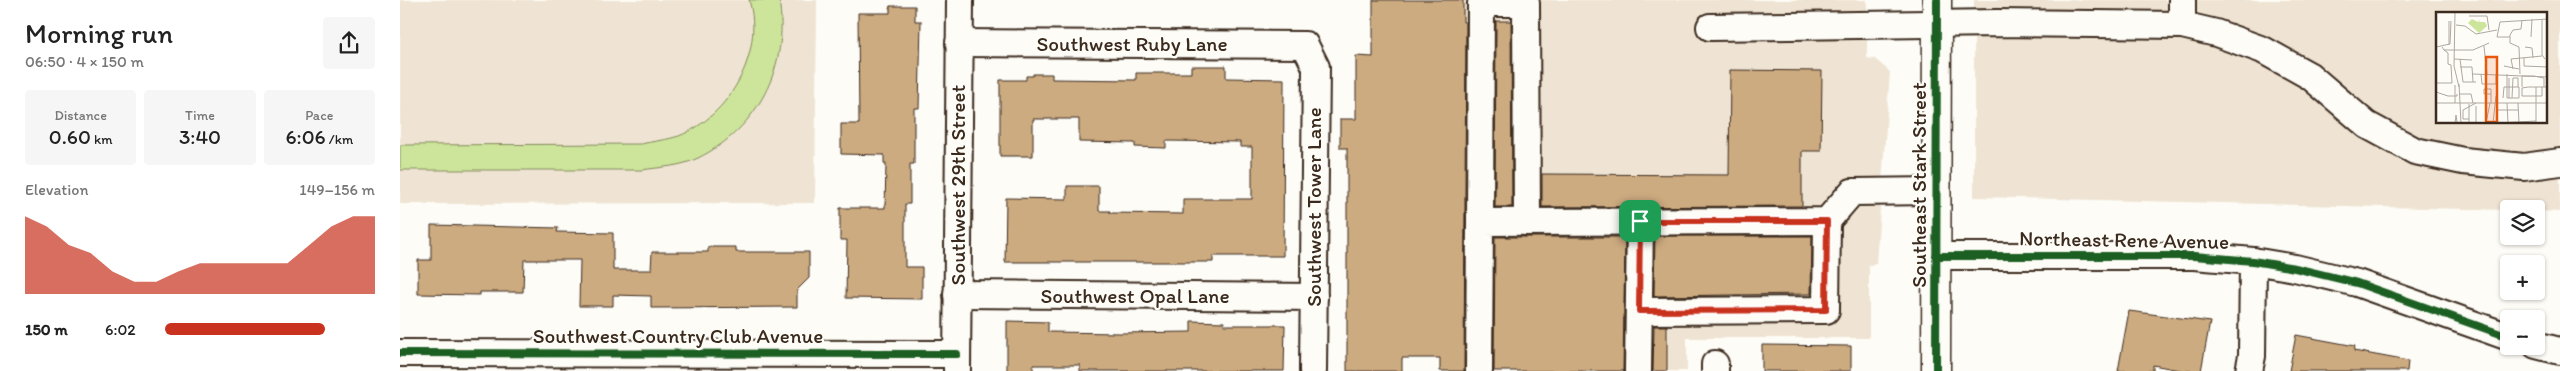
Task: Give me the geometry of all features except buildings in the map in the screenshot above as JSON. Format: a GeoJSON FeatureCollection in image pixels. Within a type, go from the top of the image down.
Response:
{"type":"FeatureCollection","features":[{"type":"Feature","properties":{"kind":"main road","name":"Southeast Stark Street"},"geometry":{"type":"LineString","coordinates":[[1936,371],[1937,12]]}},
{"type":"Feature","properties":{"kind":"street","name":"Southwest 29th Street"},"geometry":{"type":"LineString","coordinates":[[957,363],[960,0]]}},
{"type":"Feature","properties":{"kind":"street"},"geometry":{"type":"LineString","coordinates":[[1479,371],[1481,4],[1526,3],[1527,222]]}},
{"type":"Feature","properties":{"kind":"street"},"geometry":{"type":"LineString","coordinates":[[1710,27],[1937,12],[2182,12],[2216,33],[2263,50],[2310,76],[2367,125],[2415,150],[2463,161],[2524,167],[2560,162]]}},
{"type":"Feature","properties":{"kind":"street","name":"Southwest Ruby Lane"},"geometry":{"type":"LineString","coordinates":[[959,43],[1305,44]]}},
{"type":"Feature","properties":{"kind":"street","name":"Southwest Tower Lane"},"geometry":{"type":"LineString","coordinates":[[1305,44],[1316,67],[1313,371]]}},
{"type":"Feature","properties":{"kind":"street"},"geometry":{"type":"LineString","coordinates":[[1639,311],[1826,310],[1827,221],[1852,192],[1936,191]]}},
{"type":"Feature","properties":{"kind":"street"},"geometry":{"type":"LineString","coordinates":[[1638,371],[1640,221]]}},
{"type":"Feature","properties":{"kind":"street"},"geometry":{"type":"LineString","coordinates":[[1480,222],[1827,221]]}},
{"type":"Feature","properties":{"kind":"street","name":"Northeast Rene Avenue"},"geometry":{"type":"LineString","coordinates":[[1936,256],[2194,256],[2253,261],[2295,268],[2357,283],[2500,334]]}},
{"type":"Feature","properties":{"kind":"street"},"geometry":{"type":"LineString","coordinates":[[2249,371],[2252,356],[2253,261]]}},
{"type":"Feature","properties":{"kind":"street","name":"Southwest Opal Lane"},"geometry":{"type":"LineString","coordinates":[[957,294],[1314,297]]}},
{"type":"Feature","properties":{"kind":"street","name":"Southwest Country Club Avenue"},"geometry":{"type":"LineString","coordinates":[[400,353],[708,362],[957,363]]}},
{"type":"Feature","properties":{"kind":"shaded area"},"geometry":{"type":"Polygon","coordinates":[[[400,0],[817,0],[815,203],[400,204],[400,0]]]}},
{"type":"Feature","properties":{"kind":"shaded area"},"geometry":{"type":"Polygon","coordinates":[[[1439,0],[1867,0],[1867,58],[1875,59],[1890,72],[1876,264],[1869,265],[1869,338],[1687,338],[1687,371],[1439,371],[1439,0]]]}},
{"type":"Feature","properties":{"kind":"shaded area"},"geometry":{"type":"Polygon","coordinates":[[[1974,0],[2560,0],[2560,212],[2545,211],[2545,200],[2500,200],[2500,210],[1974,197],[1974,0]]]}},
{"type":"Feature","properties":{"kind":"green space"},"geometry":{"type":"Polygon","coordinates":[[[749,0],[779,0],[781,25],[774,71],[765,93],[753,113],[738,130],[719,146],[698,158],[677,165],[642,170],[400,170],[400,145],[641,144],[679,136],[697,127],[713,114],[739,80],[747,61],[752,41],[753,20],[749,0]]]}},
{"type":"Feature","properties":{"kind":"cycle path"},"geometry":{"type":"LineString","coordinates":[[1936,371],[1937,0]]}},
{"type":"Feature","properties":{"kind":"cycle path"},"geometry":{"type":"LineString","coordinates":[[1936,256],[2194,256],[2253,261],[2295,268],[2357,283],[2500,334]]}},
{"type":"Feature","properties":{"kind":"cycle path"},"geometry":{"type":"LineString","coordinates":[[400,353],[957,354]]}},
{"type":"Feature","properties":{"kind":"route"},"geometry":{"type":"LineString","coordinates":[[1640,221],[1827,221],[1826,310],[1639,311],[1640,221]]}}]}
